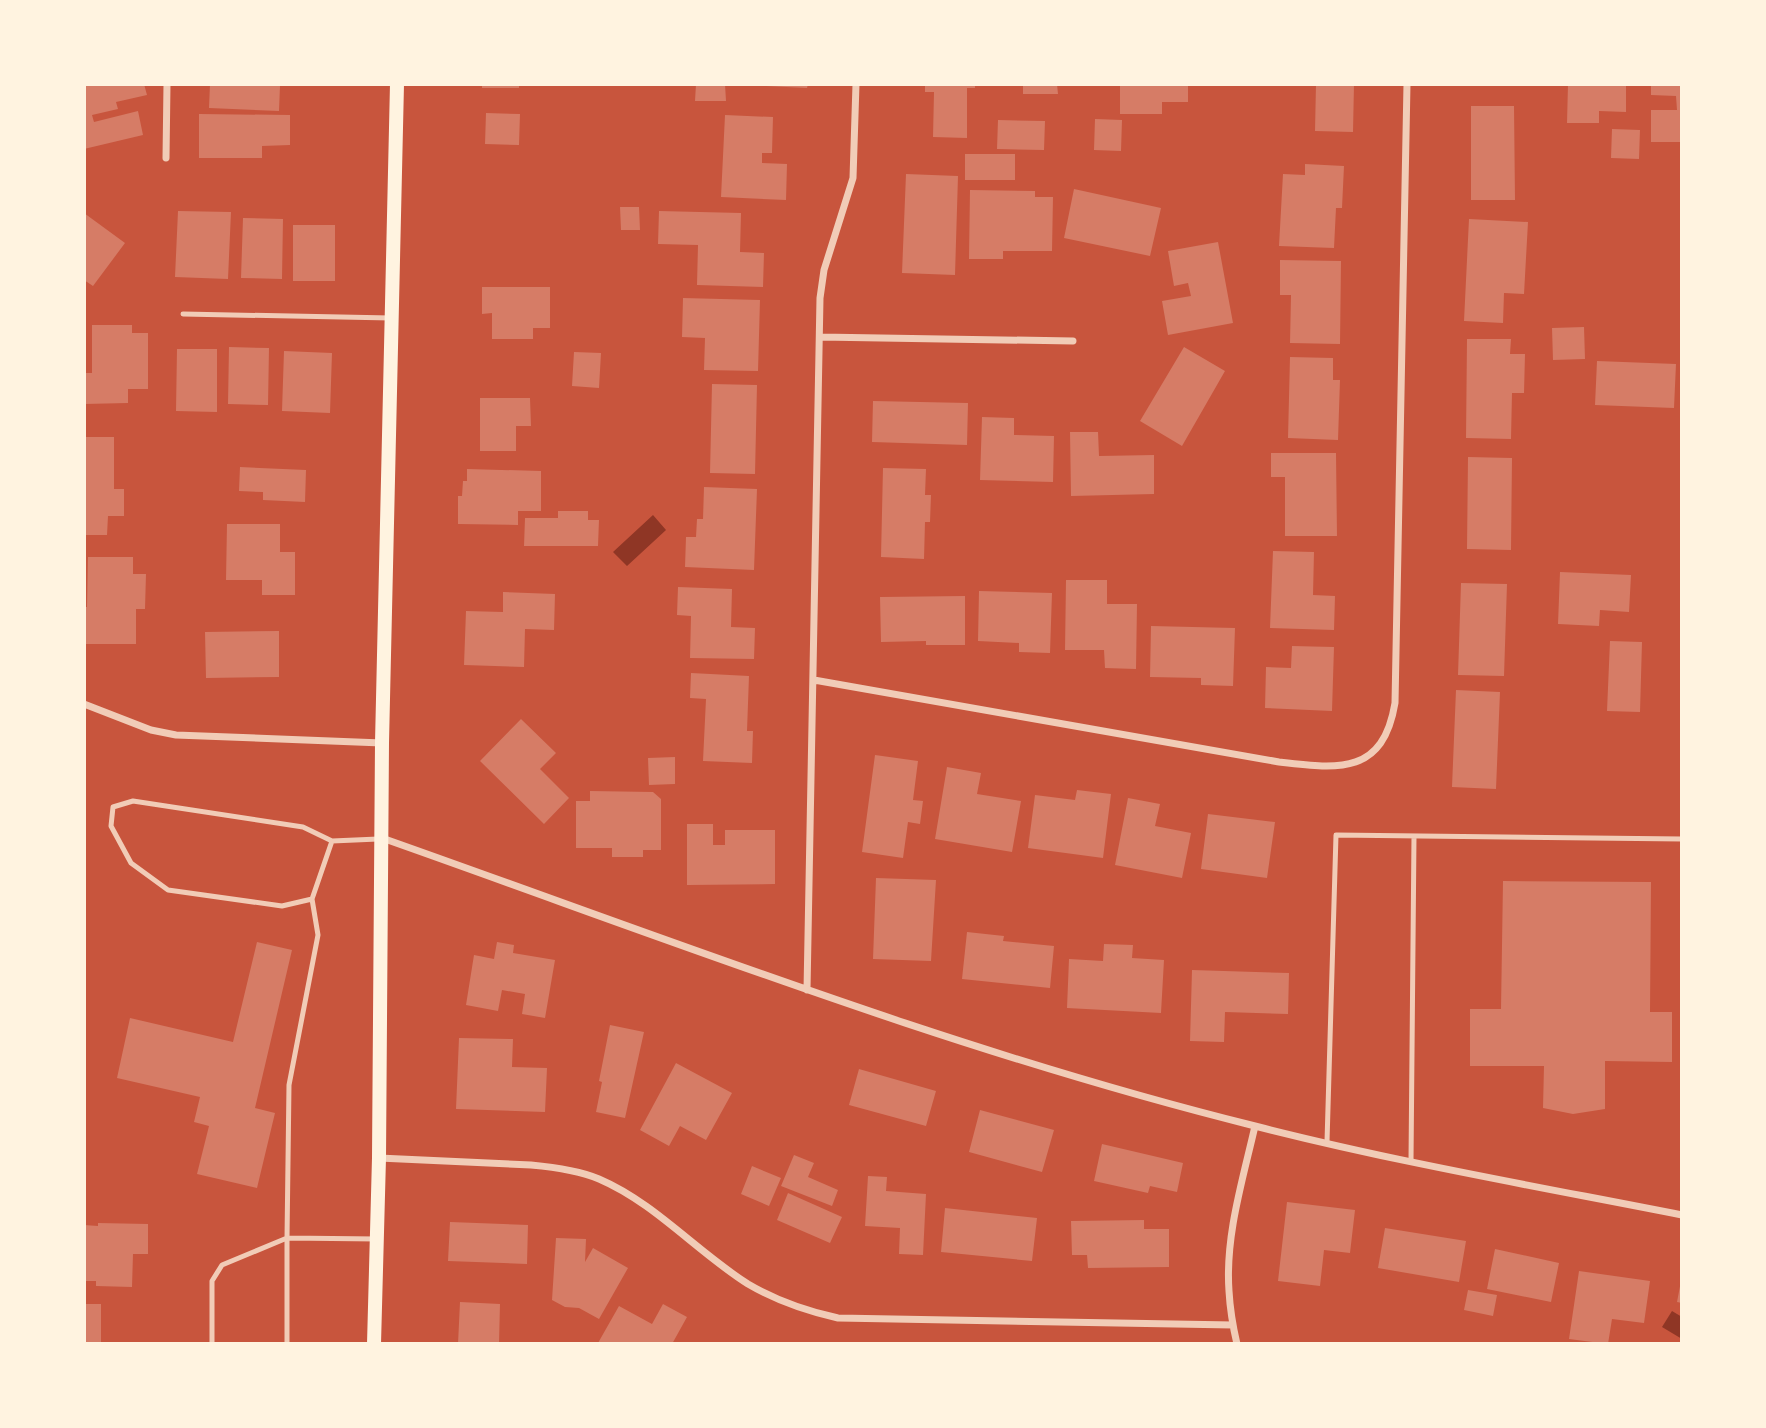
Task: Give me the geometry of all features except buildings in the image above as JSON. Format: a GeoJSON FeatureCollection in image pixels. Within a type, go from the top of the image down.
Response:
{"type":"FeatureCollection","features":[{"type":"Feature","properties":{"kind":"main road"},"geometry":{"type":"LineString","coordinates":[[374,1344],[379,1158],[382,743],[397,84]]}},
{"type":"Feature","properties":{"kind":"street"},"geometry":{"type":"LineString","coordinates":[[166,158],[167,84]]}},
{"type":"Feature","properties":{"kind":"street"},"geometry":{"type":"LineString","coordinates":[[807,990],[820,298],[824,270],[853,178],[856,84]]}},
{"type":"Feature","properties":{"kind":"street"},"geometry":{"type":"LineString","coordinates":[[814,680],[1290,764],[1335,767],[1355,764],[1369,755],[1391,727],[1395,702],[1407,84]]}},
{"type":"Feature","properties":{"kind":"street"},"geometry":{"type":"LineString","coordinates":[[820,337],[1073,341]]}},
{"type":"Feature","properties":{"kind":"street"},"geometry":{"type":"LineString","coordinates":[[84,704],[151,730],[176,735],[382,743]]}},
{"type":"Feature","properties":{"kind":"street"},"geometry":{"type":"LineString","coordinates":[[382,838],[807,990],[1030,1063],[1255,1126],[1411,1161],[1682,1215]]}},
{"type":"Feature","properties":{"kind":"street"},"geometry":{"type":"LineString","coordinates":[[1237,1344],[1228,1290],[1230,1263],[1235,1216],[1255,1126]]}},
{"type":"Feature","properties":{"kind":"street"},"geometry":{"type":"LineString","coordinates":[[379,1158],[531,1165],[596,1177],[637,1199],[749,1284],[792,1306],[838,1318],[1233,1325]]}},
{"type":"Feature","properties":{"kind":"lane"},"geometry":{"type":"LineString","coordinates":[[183,314],[391,318]]}},
{"type":"Feature","properties":{"kind":"lane"},"geometry":{"type":"LineString","coordinates":[[312,899],[282,906],[168,890],[131,863],[111,826],[113,807],[133,801],[303,827],[332,841],[382,838]]}},
{"type":"Feature","properties":{"kind":"lane"},"geometry":{"type":"LineString","coordinates":[[1327,1142],[1336,835],[1682,839]]}},
{"type":"Feature","properties":{"kind":"lane"},"geometry":{"type":"LineString","coordinates":[[1411,1161],[1414,836]]}},
{"type":"Feature","properties":{"kind":"lane"},"geometry":{"type":"LineString","coordinates":[[287,1344],[289,1085],[318,935],[312,899],[332,841]]}},
{"type":"Feature","properties":{"kind":"lane"},"geometry":{"type":"LineString","coordinates":[[212,1344],[212,1281],[222,1265],[286,1238],[377,1239]]}},
{"type":"Feature","properties":{"kind":"shaded area"},"geometry":{"type":"Polygon","coordinates":[[[653,515],[666,530],[627,566],[613,552],[653,515]]]}},
{"type":"Feature","properties":{"kind":"shaded area"},"geometry":{"type":"Polygon","coordinates":[[[1672,1311],[1682,1317],[1682,1339],[1662,1327],[1672,1311]]]}}]}
